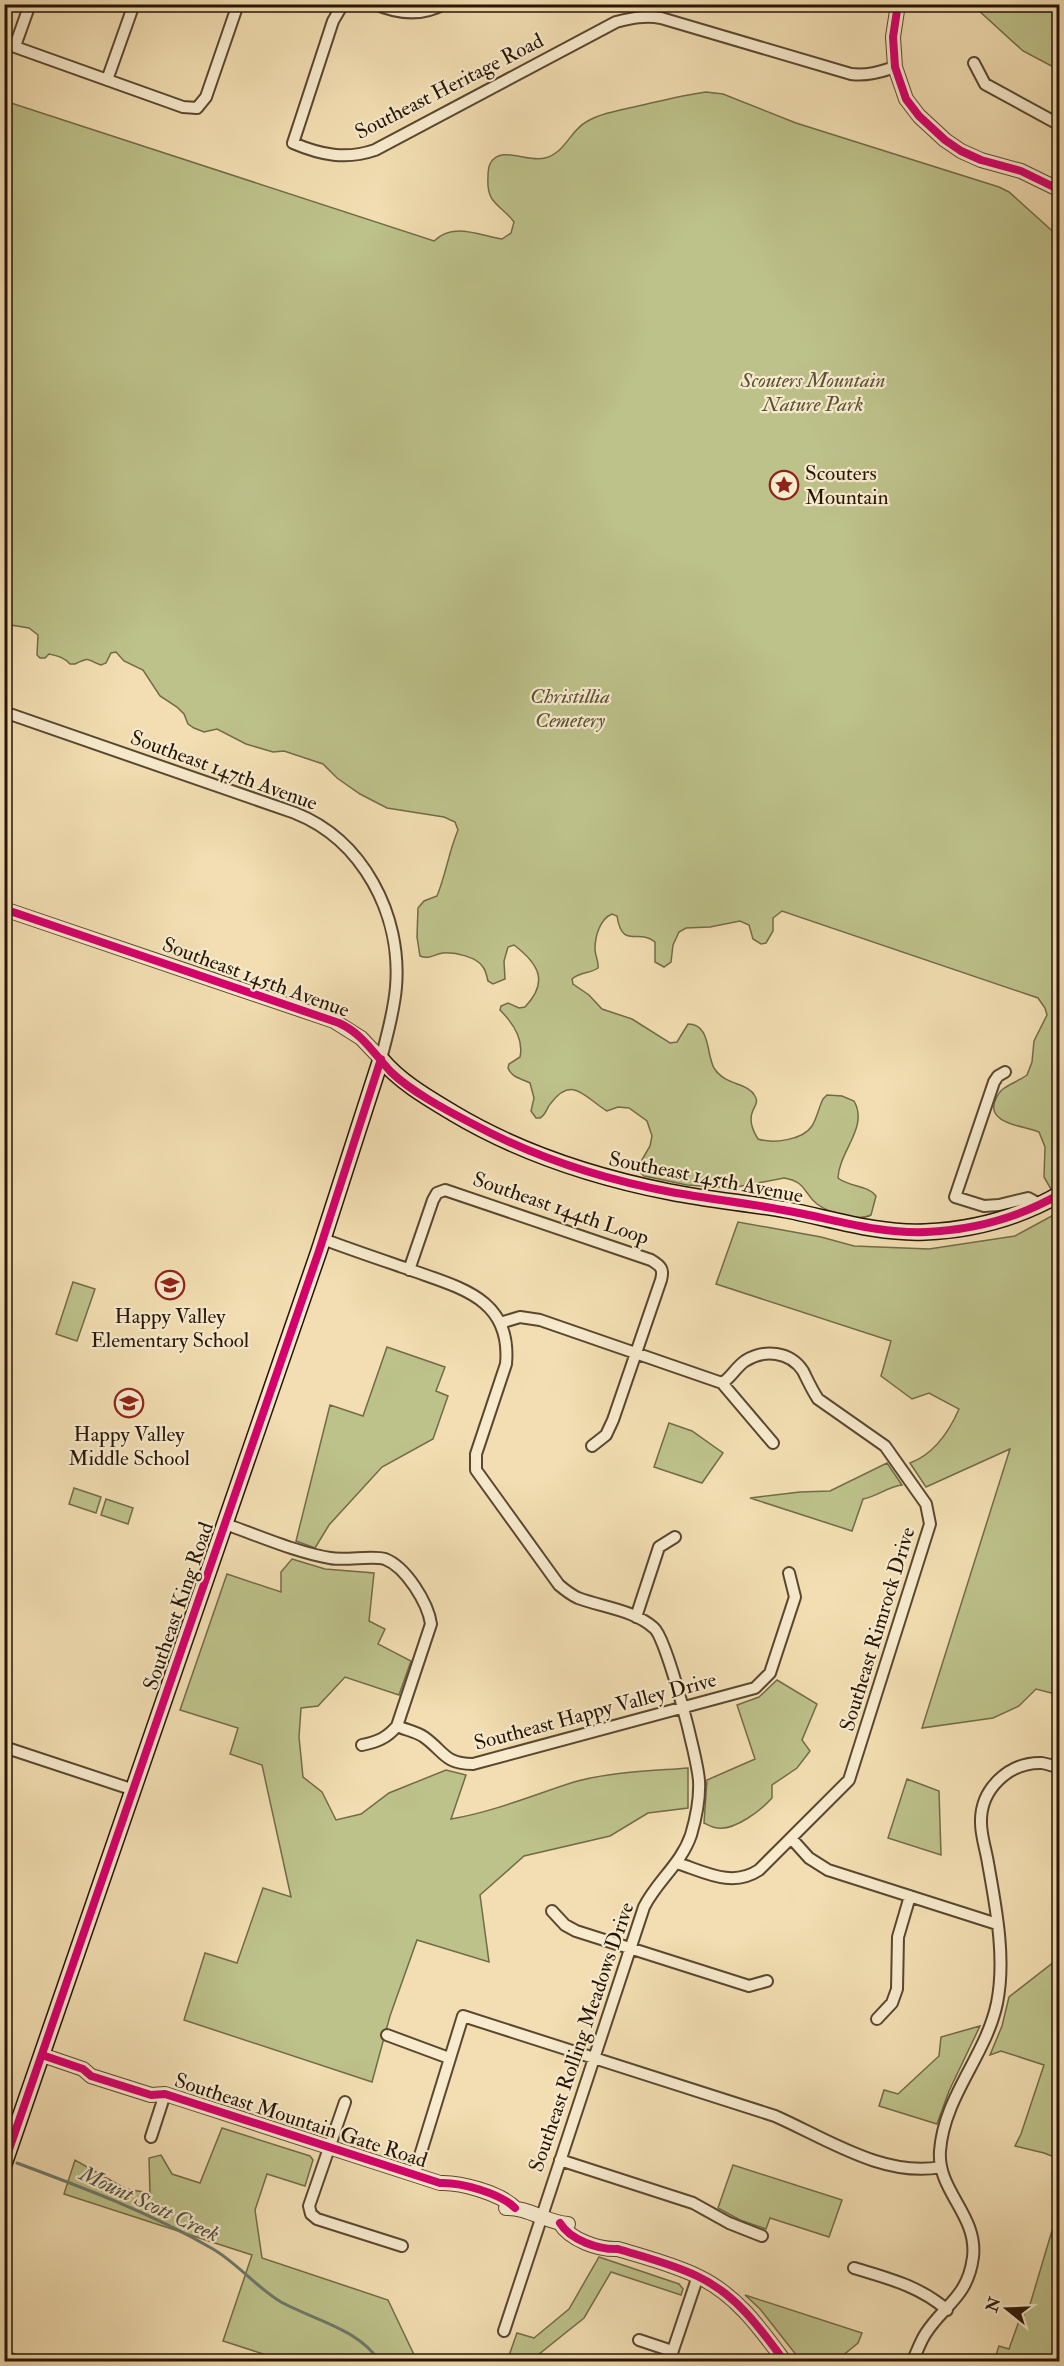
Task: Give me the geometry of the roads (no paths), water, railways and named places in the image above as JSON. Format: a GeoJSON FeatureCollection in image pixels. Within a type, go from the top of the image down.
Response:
{"type":"FeatureCollection","features":[{"type":"Feature","properties":{"kind":"main road","name":"Southeast 145th Avenue"},"geometry":{"type":"LineString","coordinates":[[381,1059],[392,1072],[426,1096],[496,1136],[562,1164],[656,1189],[786,1210],[867,1228],[904,1232],[941,1231],[988,1223],[1015,1216],[1059,1194]]}},
{"type":"Feature","properties":{"kind":"main road","name":"Southeast King Road"},"geometry":{"type":"LineString","coordinates":[[4,2164],[323,1239],[381,1059]]}},
{"type":"Feature","properties":{"kind":"street"},"geometry":{"type":"LineString","coordinates":[[30,4],[10,45],[183,107],[197,108],[206,97],[238,4]]}},
{"type":"Feature","properties":{"kind":"street"},"geometry":{"type":"LineString","coordinates":[[107,80],[134,4]]}},
{"type":"Feature","properties":{"kind":"street","name":"Southeast Heritage Road"},"geometry":{"type":"LineString","coordinates":[[343,4],[333,21],[293,142],[342,157],[358,156],[375,150],[616,22],[635,17],[661,18],[851,74],[876,73],[895,67]]}},
{"type":"Feature","properties":{"kind":"street"},"geometry":{"type":"LineString","coordinates":[[375,4],[392,11],[415,13],[426,12],[444,4]]}},
{"type":"Feature","properties":{"kind":"street"},"geometry":{"type":"LineString","coordinates":[[898,4],[893,37],[895,67],[906,99],[919,116],[961,151],[981,160],[1021,171],[1059,190]]}},
{"type":"Feature","properties":{"kind":"street"},"geometry":{"type":"LineString","coordinates":[[974,63],[985,84],[1059,125]]}},
{"type":"Feature","properties":{"kind":"street","name":"Southeast 147th Avenue"},"geometry":{"type":"LineString","coordinates":[[4,712],[301,815],[330,832],[348,848],[379,892],[387,912],[395,951],[396,986],[381,1059]]}},
{"type":"Feature","properties":{"kind":"street","name":"Southeast 145th Avenue"},"geometry":{"type":"LineString","coordinates":[[4,909],[334,1022],[361,1038],[381,1059]]}},
{"type":"Feature","properties":{"kind":"street"},"geometry":{"type":"LineString","coordinates":[[1005,1072],[994,1082],[955,1197],[984,1206],[1028,1198],[1041,1205]]}},
{"type":"Feature","properties":{"kind":"street","name":"Southeast 144th Loop"},"geometry":{"type":"LineString","coordinates":[[409,1270],[433,1200],[437,1193],[445,1190],[651,1260],[660,1265],[663,1272],[636,1353]]}},
{"type":"Feature","properties":{"kind":"street","name":"Southeast Rolling Meadows Drive"},"geometry":{"type":"LineString","coordinates":[[323,1239],[470,1291],[482,1300],[500,1323],[506,1342],[506,1364],[476,1454],[475,1465],[478,1475],[559,1585],[575,1597],[636,1617],[654,1627],[660,1634],[665,1644],[699,1779],[696,1817],[687,1843],[677,1863],[650,1895],[593,2058],[504,2331]]}},
{"type":"Feature","properties":{"kind":"street"},"geometry":{"type":"LineString","coordinates":[[500,1323],[520,1317],[540,1320],[722,1383],[773,1443]]}},
{"type":"Feature","properties":{"kind":"street"},"geometry":{"type":"LineString","coordinates":[[592,1446],[606,1435],[636,1353]]}},
{"type":"Feature","properties":{"kind":"street","name":"Southeast Rimrock Drive"},"geometry":{"type":"LineString","coordinates":[[677,1863],[727,1879],[742,1878],[759,1870],[849,1780],[930,1524],[930,1514],[926,1504],[885,1446],[818,1400],[810,1389],[802,1370],[794,1362],[782,1354],[758,1355],[744,1362],[722,1383]]}},
{"type":"Feature","properties":{"kind":"street"},"geometry":{"type":"LineString","coordinates":[[225,1524],[329,1558],[387,1560],[416,1588],[429,1609],[431,1624],[397,1726],[380,1741],[362,1744]]}},
{"type":"Feature","properties":{"kind":"street"},"geometry":{"type":"LineString","coordinates":[[636,1617],[659,1547],[675,1537]]}},
{"type":"Feature","properties":{"kind":"street","name":"Southeast Happy Valley Drive"},"geometry":{"type":"LineString","coordinates":[[397,1726],[422,1735],[451,1761],[473,1764],[745,1692],[764,1681],[774,1663],[795,1597],[789,1573]]}},
{"type":"Feature","properties":{"kind":"street"},"geometry":{"type":"LineString","coordinates":[[4,1747],[134,1790]]}},
{"type":"Feature","properties":{"kind":"street"},"geometry":{"type":"LineString","coordinates":[[912,2361],[926,2333],[964,2287],[973,2255],[970,2228],[964,2212],[948,2186],[941,2167],[943,2133],[955,2096],[991,2026],[997,2002],[1000,1976],[997,1924],[981,1823],[987,1795],[1000,1777],[1008,1771],[1042,1763],[1059,1768]]}},
{"type":"Feature","properties":{"kind":"street"},"geometry":{"type":"LineString","coordinates":[[791,1838],[809,1858],[828,1870],[997,1924]]}},
{"type":"Feature","properties":{"kind":"street"},"geometry":{"type":"LineString","coordinates":[[877,2019],[892,2003],[897,1989],[898,1937],[910,1896]]}},
{"type":"Feature","properties":{"kind":"street"},"geometry":{"type":"LineString","coordinates":[[552,1911],[565,1925],[576,1931],[630,1949],[749,1986],[767,1981]]}},
{"type":"Feature","properties":{"kind":"street"},"geometry":{"type":"LineString","coordinates":[[414,2175],[463,2016],[775,2116],[821,2140],[902,2168],[926,2170],[941,2167]]}},
{"type":"Feature","properties":{"kind":"street"},"geometry":{"type":"LineString","coordinates":[[387,2036],[449,2058]]}},
{"type":"Feature","properties":{"kind":"street","name":"Southeast Mountain Gate Road"},"geometry":{"type":"LineString","coordinates":[[42,2055],[83,2069],[94,2068],[153,2086],[165,2094],[414,2175],[440,2183],[452,2182],[506,2199],[515,2208],[560,2223],[565,2232],[579,2239],[607,2250],[618,2249],[698,2276],[718,2288],[740,2306],[785,2361]]}},
{"type":"Feature","properties":{"kind":"street"},"geometry":{"type":"LineString","coordinates":[[151,2137],[165,2094]]}},
{"type":"Feature","properties":{"kind":"street"},"geometry":{"type":"LineString","coordinates":[[345,2102],[309,2206],[311,2214],[317,2219],[402,2246]]}},
{"type":"Feature","properties":{"kind":"street"},"geometry":{"type":"LineString","coordinates":[[560,2160],[693,2203],[729,2223],[762,2236]]}},
{"type":"Feature","properties":{"kind":"street"},"geometry":{"type":"LineString","coordinates":[[854,2268],[914,2288],[947,2310]]}},
{"type":"Feature","properties":{"kind":"street"},"geometry":{"type":"LineString","coordinates":[[639,2340],[670,2356],[698,2276]]}},
{"type":"Feature","properties":{"kind":"street"},"geometry":{"type":"LineString","coordinates":[[4,2357],[19,2361]]}},
{"type":"Feature","properties":{"kind":"waterway","name":"Mount Scott Creek"},"geometry":{"type":"LineString","coordinates":[[17,2163],[117,2202],[190,2236],[222,2255],[281,2302],[348,2333],[360,2341],[380,2362]]}},
{"type":"Feature","properties":{"kind":"place","name":"Scouters Mountain"},"geometry":{"type":"Point","coordinates":[784,485]}},
{"type":"Feature","properties":{"kind":"place","name":"Happy Valley Elementary School"},"geometry":{"type":"Point","coordinates":[170,1285]}},
{"type":"Feature","properties":{"kind":"place","name":"Happy Valley Middle School"},"geometry":{"type":"Point","coordinates":[129,1403]}},
{"type":"Feature","properties":{"kind":"park label","name":"Scouters Mountain Nature Park"},"geometry":{"type":"Point","coordinates":[813,392]}},
{"type":"Feature","properties":{"kind":"park label","name":"Christillia Cemetery"},"geometry":{"type":"Point","coordinates":[570,708]}}]}
